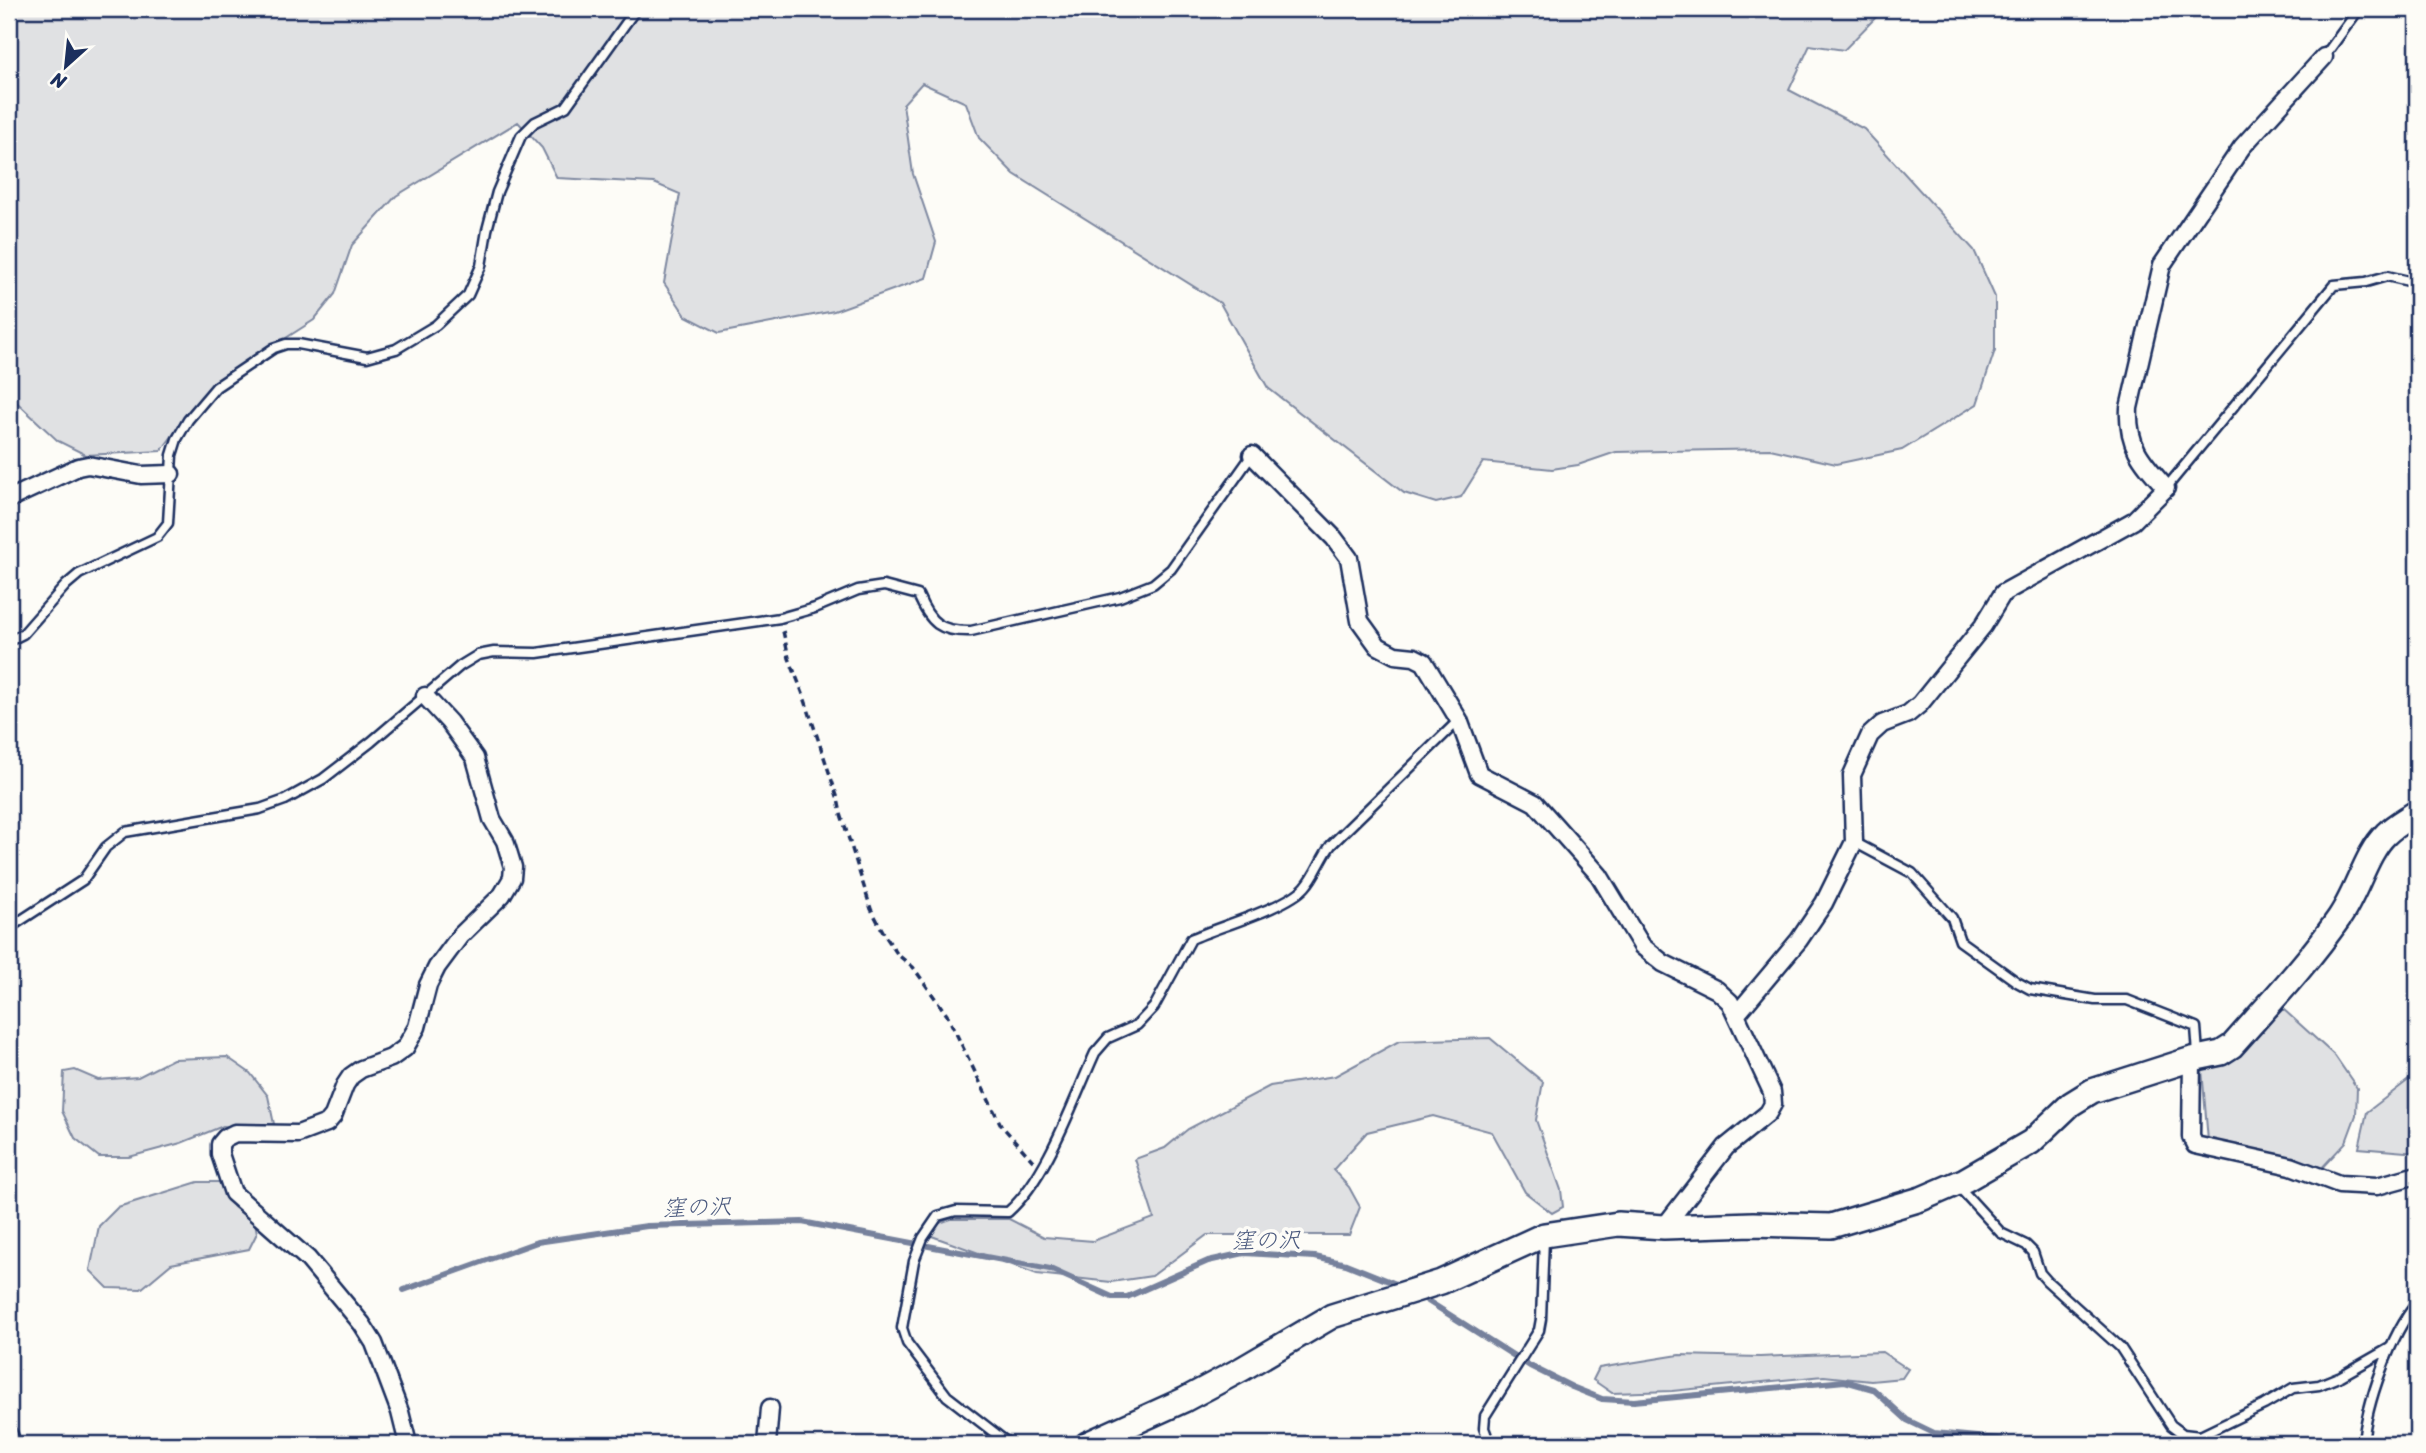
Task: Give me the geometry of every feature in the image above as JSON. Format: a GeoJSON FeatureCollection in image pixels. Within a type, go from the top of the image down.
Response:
{"type":"FeatureCollection","features":[{"type":"Feature","properties":{"kind":"street"},"geometry":{"type":"LineString","coordinates":[[1737,1014],[1799,940],[1818,912],[1854,842],[1852,775],[1870,735],[1882,724],[1908,714],[1920,704],[1983,626],[2003,593],[2133,521],[2166,488],[2141,460],[2131,442],[2128,425],[2129,408],[2162,265],[2242,147],[2324,57]]}},
{"type":"Feature","properties":{"kind":"street"},"geometry":{"type":"LineString","coordinates":[[1252,455],[1334,538],[1349,558],[1360,621],[1378,646],[1395,655],[1414,657],[1424,662],[1460,720],[1479,774],[1535,803],[1599,876],[1642,946],[1663,963],[1717,990],[1730,1002],[1737,1014],[1772,1092],[1773,1104],[1768,1113],[1726,1147],[1664,1227]]}},
{"type":"Feature","properties":{"kind":"street"},"geometry":{"type":"LineString","coordinates":[[9,499],[78,467],[88,465],[141,475],[171,474]]}},
{"type":"Feature","properties":{"kind":"street"},"geometry":{"type":"LineString","coordinates":[[408,1444],[400,1412],[374,1343],[362,1324],[308,1259],[233,1193],[220,1154],[220,1144],[235,1133],[298,1134],[327,1124],[351,1076],[361,1069],[391,1058],[405,1048],[417,1027],[428,985],[437,967],[460,936],[502,895],[512,878],[513,867],[505,841],[492,819],[475,758],[449,722],[425,696]]}},
{"type":"Feature","properties":{"kind":"street"},"geometry":{"type":"LineString","coordinates":[[1087,1444],[1184,1400],[1332,1316],[1441,1282],[1544,1235],[1618,1224],[1664,1227],[1754,1224],[1830,1226],[1921,1199],[1956,1184],[2031,1142],[2071,1104],[2092,1091],[2196,1058],[2221,1053],[2232,1046],[2295,975],[2350,902],[2377,845],[2387,833],[2417,812]]}},
{"type":"Feature","properties":{"kind":"street"},"geometry":{"type":"LineString","coordinates":[[2196,1058],[2191,1137],[2195,1145],[2291,1166],[2339,1184],[2377,1186],[2417,1175]]}},
{"type":"Feature","properties":{"kind":"street"},"geometry":{"type":"LineString","coordinates":[[766,1444],[770,1408]]}},
{"type":"Feature","properties":{"kind":"street"},"geometry":{"type":"LineString","coordinates":[[9,1435],[12,1444]]}},
{"type":"Feature","properties":{"kind":"lane"},"geometry":{"type":"LineString","coordinates":[[9,641],[23,634],[79,574],[157,537],[168,523],[172,455],[177,439],[188,420],[216,387],[274,348],[286,344],[367,357],[396,349],[436,325],[468,295],[481,266],[486,230],[497,192],[521,136],[535,122],[566,107],[636,9]]}},
{"type":"Feature","properties":{"kind":"lane"},"geometry":{"type":"LineString","coordinates":[[2324,57],[2359,9]]}},
{"type":"Feature","properties":{"kind":"lane"},"geometry":{"type":"LineString","coordinates":[[2166,488],[2334,285],[2365,282],[2387,276],[2417,283]]}},
{"type":"Feature","properties":{"kind":"lane"},"geometry":{"type":"LineString","coordinates":[[9,928],[83,880],[106,847],[125,832],[260,809],[285,800],[323,779],[460,666],[478,655],[494,652],[537,653],[780,618],[815,608],[858,590],[884,586],[918,595],[936,624],[950,632],[971,631],[1120,597],[1153,584],[1171,569],[1252,455]]}},
{"type":"Feature","properties":{"kind":"lane"},"geometry":{"type":"LineString","coordinates":[[1009,1444],[947,1396],[906,1343],[902,1328],[914,1261],[923,1238],[938,1216],[956,1211],[1008,1212],[1023,1199],[1041,1170],[1096,1053],[1108,1038],[1137,1025],[1154,1007],[1191,939],[1289,901],[1307,886],[1320,859],[1331,845],[1460,720]]}},
{"type":"Feature","properties":{"kind":"lane"},"geometry":{"type":"LineString","coordinates":[[1854,842],[1912,873],[1952,918],[1960,942],[2017,982],[2030,989],[2095,1000],[2127,1000],[2196,1027],[2196,1058]]}},
{"type":"Feature","properties":{"kind":"lane"},"geometry":{"type":"LineString","coordinates":[[1956,1184],[2001,1233],[2026,1245],[2033,1252],[2040,1273],[2047,1281],[2120,1347],[2171,1425],[2183,1434],[2200,1436],[2293,1388],[2319,1385],[2341,1376],[2390,1348]]}},
{"type":"Feature","properties":{"kind":"lane"},"geometry":{"type":"LineString","coordinates":[[1490,1444],[1484,1428],[1485,1416],[1539,1330],[1544,1235]]}},
{"type":"Feature","properties":{"kind":"lane"},"geometry":{"type":"LineString","coordinates":[[2363,1444],[2365,1425],[2390,1348],[2406,1316],[2417,1303]]}},
{"type":"Feature","properties":{"kind":"path"},"geometry":{"type":"LineString","coordinates":[[780,618],[789,659],[838,799],[871,909],[898,955],[913,967],[947,1015],[1001,1125],[1041,1170]]}},
{"type":"Feature","properties":{"kind":"shaded area"},"geometry":{"type":"Polygon","coordinates":[[[9,9],[1881,9],[1844,50],[1810,45],[1789,90],[1864,129],[1974,250],[1995,297],[1995,350],[1977,404],[1902,450],[1836,464],[1770,449],[1616,452],[1578,465],[1552,469],[1483,462],[1461,497],[1436,503],[1404,493],[1268,388],[1220,303],[1014,174],[979,138],[966,103],[922,83],[903,104],[913,174],[936,242],[926,278],[834,311],[719,333],[686,316],[664,283],[680,194],[654,183],[557,178],[542,148],[518,122],[396,196],[352,245],[335,294],[314,320],[247,363],[190,412],[161,451],[86,455],[58,441],[9,395],[9,9]]]}},
{"type":"Feature","properties":{"kind":"shaded area"},"geometry":{"type":"Polygon","coordinates":[[[2283,1009],[2335,1056],[2357,1088],[2356,1115],[2346,1142],[2319,1171],[2208,1141],[2202,1069],[2232,1060],[2283,1009]]]}},
{"type":"Feature","properties":{"kind":"shaded area"},"geometry":{"type":"Polygon","coordinates":[[[1490,1038],[1543,1082],[1536,1120],[1561,1190],[1563,1207],[1552,1213],[1525,1192],[1492,1132],[1433,1116],[1367,1132],[1333,1170],[1349,1187],[1360,1207],[1349,1235],[1207,1235],[1152,1276],[1111,1282],[1037,1274],[929,1235],[931,1226],[951,1219],[1009,1219],[1044,1237],[1093,1241],[1154,1218],[1135,1159],[1165,1148],[1188,1129],[1270,1086],[1335,1076],[1399,1041],[1490,1038]]]}},
{"type":"Feature","properties":{"kind":"shaded area"},"geometry":{"type":"Polygon","coordinates":[[[227,1057],[250,1073],[268,1096],[274,1124],[256,1128],[223,1126],[181,1143],[129,1157],[99,1157],[75,1138],[62,1111],[64,1072],[75,1070],[98,1080],[138,1077],[173,1059],[227,1057]]]}},
{"type":"Feature","properties":{"kind":"shaded area"},"geometry":{"type":"Polygon","coordinates":[[[2415,1075],[2417,1153],[2359,1148],[2367,1112],[2415,1075]]]}},
{"type":"Feature","properties":{"kind":"shaded area"},"geometry":{"type":"Polygon","coordinates":[[[198,1182],[219,1182],[234,1207],[255,1222],[257,1233],[249,1249],[171,1264],[141,1289],[108,1288],[90,1270],[99,1226],[118,1207],[198,1182]]]}},
{"type":"Feature","properties":{"kind":"shaded area"},"geometry":{"type":"Polygon","coordinates":[[[1882,1352],[1908,1369],[1902,1378],[1871,1381],[1824,1376],[1672,1391],[1612,1393],[1593,1380],[1599,1368],[1679,1355],[1760,1357],[1882,1352]]]}},
{"type":"Feature","properties":{"kind":"waterway","name":"窪の沢"},"geometry":{"type":"LineString","coordinates":[[404,1290],[537,1242],[647,1226],[802,1222],[1050,1269],[1112,1297],[1127,1297],[1208,1261],[1244,1253],[1315,1257],[1346,1264],[1401,1286]]}},
{"type":"Feature","properties":{"kind":"waterway","name":"窪の沢"},"geometry":{"type":"LineString","coordinates":[[1420,1296],[1530,1366],[1602,1399],[1634,1401],[1845,1381],[1873,1389],[1907,1420],[1934,1433],[2021,1444]]}}]}
